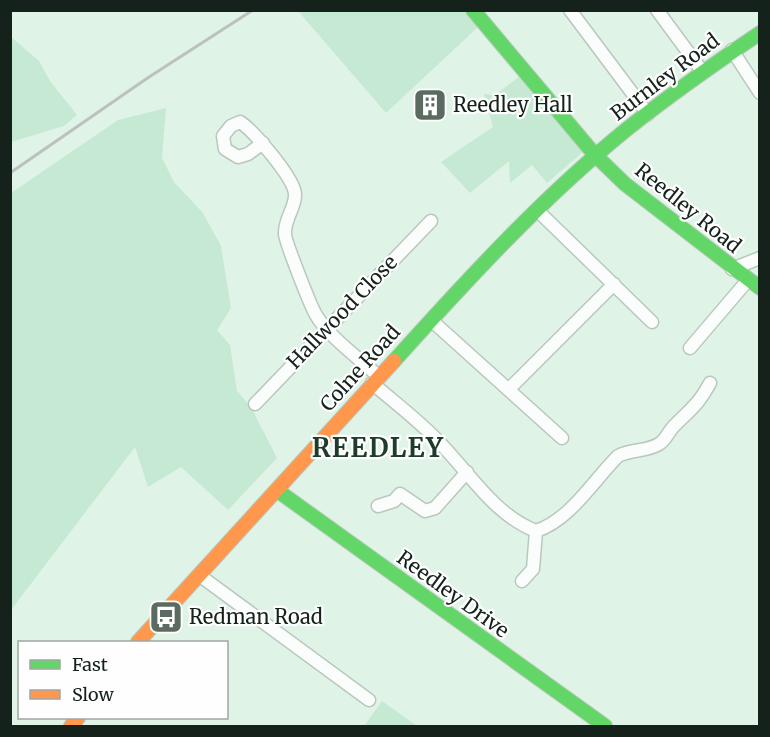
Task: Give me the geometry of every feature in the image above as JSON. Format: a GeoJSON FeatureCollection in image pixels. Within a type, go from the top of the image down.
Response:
{"type":"FeatureCollection","features":[{"type":"Feature","properties":{"kind":"main road","name":"Reedley Road"},"geometry":{"type":"LineString","coordinates":[[473,10],[595,155],[625,184],[754,284]]}},
{"type":"Feature","properties":{"kind":"main road","name":"Burnley Road"},"geometry":{"type":"LineString","coordinates":[[595,155],[702,71],[759,33]]}},
{"type":"Feature","properties":{"kind":"main road","name":"Colne Road"},"geometry":{"type":"LineString","coordinates":[[139,641],[278,491],[431,320],[537,210],[595,155]]}},
{"type":"Feature","properties":{"kind":"main road","name":"Reedley Drive"},"geometry":{"type":"LineString","coordinates":[[278,491],[606,726]]}},
{"type":"Feature","properties":{"kind":"street"},"geometry":{"type":"LineString","coordinates":[[657,10],[702,71]]}},
{"type":"Feature","properties":{"kind":"street"},"geometry":{"type":"LineString","coordinates":[[576,13],[648,114]]}},
{"type":"Feature","properties":{"kind":"street"},"geometry":{"type":"LineString","coordinates":[[732,50],[759,93]]}},
{"type":"Feature","properties":{"kind":"street"},"geometry":{"type":"LineString","coordinates":[[263,143],[295,194],[285,236],[316,316],[375,380],[438,440],[486,496],[522,526],[536,531],[551,526],[565,514],[618,456],[627,451],[658,445],[673,427],[698,405],[710,382]]}},
{"type":"Feature","properties":{"kind":"street"},"geometry":{"type":"LineString","coordinates":[[537,210],[652,322]]}},
{"type":"Feature","properties":{"kind":"street","name":"Hallwood Close"},"geometry":{"type":"LineString","coordinates":[[255,404],[430,221]]}},
{"type":"Feature","properties":{"kind":"street"},"geometry":{"type":"LineString","coordinates":[[732,269],[759,258]]}},
{"type":"Feature","properties":{"kind":"street"},"geometry":{"type":"LineString","coordinates":[[509,389],[614,284]]}},
{"type":"Feature","properties":{"kind":"street"},"geometry":{"type":"LineString","coordinates":[[690,348],[754,284]]}},
{"type":"Feature","properties":{"kind":"street"},"geometry":{"type":"LineString","coordinates":[[431,320],[562,438]]}},
{"type":"Feature","properties":{"kind":"street"},"geometry":{"type":"LineString","coordinates":[[378,506],[394,501],[400,494],[425,511],[435,508],[467,472]]}},
{"type":"Feature","properties":{"kind":"street"},"geometry":{"type":"LineString","coordinates":[[522,581],[533,569],[536,531]]}},
{"type":"Feature","properties":{"kind":"street"},"geometry":{"type":"LineString","coordinates":[[199,575],[369,700]]}},
{"type":"Feature","properties":{"kind":"green space"},"geometry":{"type":"Polygon","coordinates":[[[298,11],[465,11],[478,27],[386,113],[298,11]]]}},
{"type":"Feature","properties":{"kind":"green space"},"geometry":{"type":"Polygon","coordinates":[[[10,36],[39,61],[50,81],[77,115],[64,126],[11,142],[10,36]]]}},
{"type":"Feature","properties":{"kind":"green space"},"geometry":{"type":"Polygon","coordinates":[[[520,76],[584,151],[547,183],[532,165],[510,183],[509,161],[470,193],[441,162],[493,127],[484,94],[495,95],[520,76]]]}},
{"type":"Feature","properties":{"kind":"green space"},"geometry":{"type":"Polygon","coordinates":[[[166,108],[162,158],[174,182],[203,213],[221,246],[231,308],[217,330],[230,345],[237,391],[251,407],[277,458],[228,510],[181,467],[148,487],[135,447],[11,610],[11,193],[118,120],[166,108]]]}},
{"type":"Feature","properties":{"kind":"green space"},"geometry":{"type":"Polygon","coordinates":[[[382,701],[417,726],[364,726],[382,701]]]}},
{"type":"Feature","properties":{"kind":"railway"},"geometry":{"type":"LineString","coordinates":[[10,173],[149,77],[253,10]]}},
{"type":"Feature","properties":{"kind":"traffic: fast"},"geometry":{"type":"LineString","coordinates":[[473,10],[595,155],[625,184],[760,288]]}},
{"type":"Feature","properties":{"kind":"traffic: fast"},"geometry":{"type":"LineString","coordinates":[[394,361],[506,240],[596,155],[659,104],[760,33]]}},
{"type":"Feature","properties":{"kind":"traffic: fast"},"geometry":{"type":"LineString","coordinates":[[278,491],[605,726]]}},
{"type":"Feature","properties":{"kind":"traffic: slow"},"geometry":{"type":"LineString","coordinates":[[139,641],[394,361]]}},
{"type":"Feature","properties":{"kind":"traffic: slow"},"geometry":{"type":"LineString","coordinates":[[71,726],[77,719]]}},
{"type":"Feature","properties":{"kind":"place","name":"Reedley Hall"},"geometry":{"type":"Point","coordinates":[430,105]}},
{"type":"Feature","properties":{"kind":"place","name":"Redman Road"},"geometry":{"type":"Point","coordinates":[166,617]}},
{"type":"Feature","properties":{"kind":"district","name":"REEDLEY"},"geometry":{"type":"Point","coordinates":[378,448]}}]}
